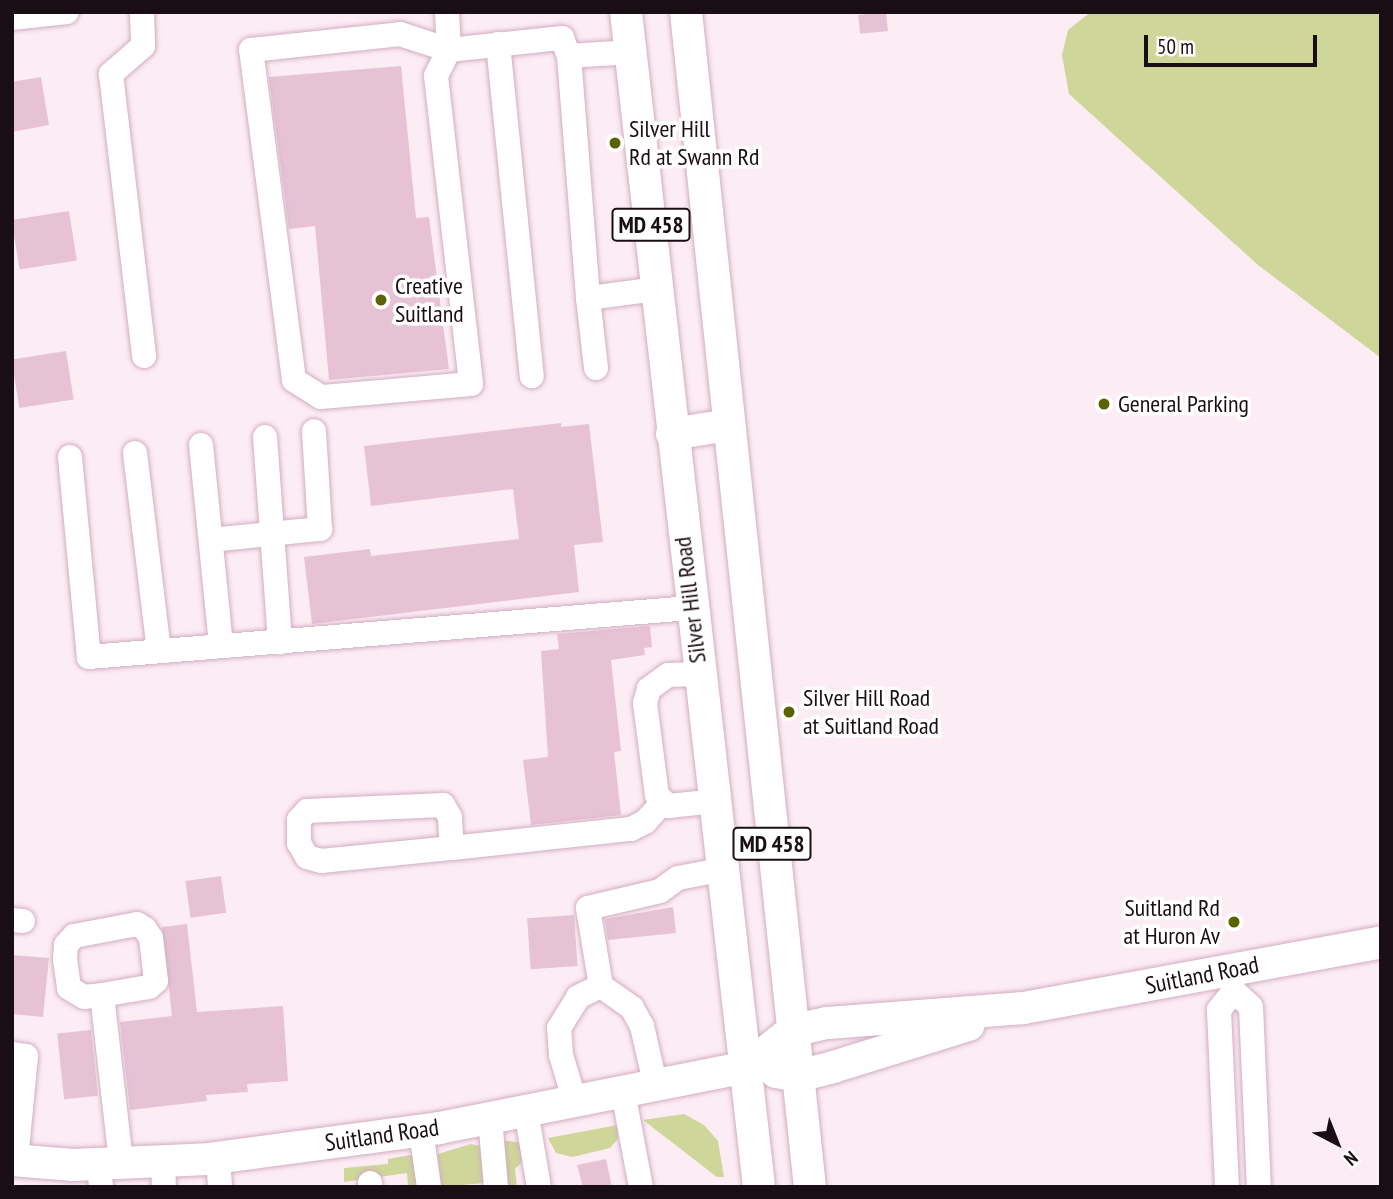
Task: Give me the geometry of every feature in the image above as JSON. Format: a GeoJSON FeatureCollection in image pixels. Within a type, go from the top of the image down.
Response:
{"type":"FeatureCollection","features":[{"type":"Feature","properties":{"kind":"main road","name":"Silver Hill Road"},"geometry":{"type":"LineString","coordinates":[[626,12],[690,608],[725,869],[747,1067],[754,1186]]}},
{"type":"Feature","properties":{"kind":"main road","name":"MD 458"},"geometry":{"type":"LineString","coordinates":[[686,12],[810,1187]]}},
{"type":"Feature","properties":{"kind":"main road"},"geometry":{"type":"LineString","coordinates":[[671,434],[728,425]]}},
{"type":"Feature","properties":{"kind":"main road","name":"Suitland Road"},"geometry":{"type":"LineString","coordinates":[[747,1067],[792,1031],[828,1023],[1023,1008],[1233,980],[1381,942]]}},
{"type":"Feature","properties":{"kind":"main road","name":"Suitland Road"},"geometry":{"type":"LineString","coordinates":[[14,1160],[107,1171],[164,1174],[219,1172],[747,1067],[798,1076],[1023,1008]]}},
{"type":"Feature","properties":{"kind":"street"},"geometry":{"type":"LineString","coordinates":[[12,18],[67,12]]}},
{"type":"Feature","properties":{"kind":"street"},"geometry":{"type":"LineString","coordinates":[[142,12],[144,46],[111,74],[144,356]]}},
{"type":"Feature","properties":{"kind":"street"},"geometry":{"type":"LineString","coordinates":[[447,12],[449,50],[436,76],[471,384],[321,397],[294,380],[251,50],[400,34],[449,50],[562,38],[569,56],[596,368]]}},
{"type":"Feature","properties":{"kind":"street"},"geometry":{"type":"LineString","coordinates":[[498,44],[531,376]]}},
{"type":"Feature","properties":{"kind":"street"},"geometry":{"type":"LineString","coordinates":[[569,56],[631,52]]}},
{"type":"Feature","properties":{"kind":"street"},"geometry":{"type":"LineString","coordinates":[[588,298],[657,289]]}},
{"type":"Feature","properties":{"kind":"street"},"geometry":{"type":"LineString","coordinates":[[211,540],[320,529],[314,430]]}},
{"type":"Feature","properties":{"kind":"street"},"geometry":{"type":"LineString","coordinates":[[265,437],[280,642]]}},
{"type":"Feature","properties":{"kind":"street"},"geometry":{"type":"LineString","coordinates":[[201,445],[221,646]]}},
{"type":"Feature","properties":{"kind":"street"},"geometry":{"type":"LineString","coordinates":[[135,453],[159,651]]}},
{"type":"Feature","properties":{"kind":"street"},"geometry":{"type":"LineString","coordinates":[[71,457],[89,657],[690,608]]}},
{"type":"Feature","properties":{"kind":"street"},"geometry":{"type":"LineString","coordinates":[[662,803],[657,795],[645,703],[649,689],[668,676],[699,674]]}},
{"type":"Feature","properties":{"kind":"street"},"geometry":{"type":"LineString","coordinates":[[452,848],[450,817],[443,805],[307,811],[299,820],[299,843],[307,857],[321,861],[452,848],[631,829],[645,822],[662,803],[716,801]]}},
{"type":"Feature","properties":{"kind":"street"},"geometry":{"type":"LineString","coordinates":[[656,1087],[642,1026],[632,1008],[601,986],[589,908],[660,891],[678,878],[725,869]]}},
{"type":"Feature","properties":{"kind":"street"},"geometry":{"type":"LineString","coordinates":[[1227,1187],[1219,1010],[1233,980]]}},
{"type":"Feature","properties":{"kind":"street"},"geometry":{"type":"LineString","coordinates":[[1233,980],[1251,1007],[1259,1187]]}},
{"type":"Feature","properties":{"kind":"street"},"geometry":{"type":"LineString","coordinates":[[575,1102],[561,1055],[559,1028],[578,997],[601,986]]}},
{"type":"Feature","properties":{"kind":"street"},"geometry":{"type":"LineString","coordinates":[[102,996],[107,1171]]}},
{"type":"Feature","properties":{"kind":"street"},"geometry":{"type":"LineString","coordinates":[[12,1055],[26,1056],[14,1160]]}},
{"type":"Feature","properties":{"kind":"street"},"geometry":{"type":"LineString","coordinates":[[623,1093],[641,1187]]}},
{"type":"Feature","properties":{"kind":"street"},"geometry":{"type":"LineString","coordinates":[[526,1111],[540,1187]]}},
{"type":"Feature","properties":{"kind":"street"},"geometry":{"type":"LineString","coordinates":[[490,1118],[496,1187]]}},
{"type":"Feature","properties":{"kind":"street"},"geometry":{"type":"LineString","coordinates":[[421,1131],[429,1187]]}},
{"type":"Feature","properties":{"kind":"green space"},"geometry":{"type":"Polygon","coordinates":[[[1091,12],[1381,12],[1381,358],[1258,265],[1069,94],[1062,55],[1068,30],[1091,12]]]}},
{"type":"Feature","properties":{"kind":"green space"},"geometry":{"type":"Polygon","coordinates":[[[684,1114],[704,1125],[718,1141],[724,1177],[717,1177],[643,1120],[684,1114]]]}},
{"type":"Feature","properties":{"kind":"green space"},"geometry":{"type":"Polygon","coordinates":[[[618,1125],[618,1139],[610,1148],[572,1157],[556,1153],[548,1138],[618,1125]]]}},
{"type":"Feature","properties":{"kind":"green space"},"geometry":{"type":"Polygon","coordinates":[[[501,1142],[522,1143],[524,1160],[515,1169],[517,1187],[504,1187],[501,1142]]]}},
{"type":"Feature","properties":{"kind":"green space"},"geometry":{"type":"Polygon","coordinates":[[[471,1144],[480,1146],[484,1183],[441,1187],[438,1154],[471,1144]]]}},
{"type":"Feature","properties":{"kind":"green space"},"geometry":{"type":"Polygon","coordinates":[[[411,1155],[417,1157],[420,1187],[408,1187],[407,1173],[344,1182],[344,1168],[388,1164],[388,1159],[411,1155]]]}},
{"type":"Feature","properties":{"kind":"building"},"geometry":{"type":"Polygon","coordinates":[[[886,12],[888,31],[860,34],[858,15],[886,12]]]}},
{"type":"Feature","properties":{"kind":"building"},"geometry":{"type":"Polygon","coordinates":[[[401,66],[416,218],[429,217],[449,369],[329,380],[315,226],[289,229],[269,77],[401,66]]]}},
{"type":"Feature","properties":{"kind":"building"},"geometry":{"type":"Polygon","coordinates":[[[41,77],[49,125],[12,132],[12,82],[41,77]]]}},
{"type":"Feature","properties":{"kind":"building"},"geometry":{"type":"Polygon","coordinates":[[[69,211],[77,260],[20,269],[12,220],[69,211]]]}},
{"type":"Feature","properties":{"kind":"building"},"geometry":{"type":"Polygon","coordinates":[[[66,351],[74,399],[19,408],[12,360],[66,351]]]}},
{"type":"Feature","properties":{"kind":"building"},"geometry":{"type":"Polygon","coordinates":[[[561,423],[561,427],[589,424],[603,542],[574,545],[579,592],[312,624],[304,557],[370,549],[371,556],[519,539],[513,489],[371,506],[364,446],[561,423]]]}},
{"type":"Feature","properties":{"kind":"building"},"geometry":{"type":"Polygon","coordinates":[[[650,626],[652,647],[644,648],[645,655],[611,660],[621,751],[614,752],[621,815],[531,825],[523,760],[548,757],[541,651],[559,649],[557,634],[650,626]]]}},
{"type":"Feature","properties":{"kind":"building"},"geometry":{"type":"Polygon","coordinates":[[[221,876],[226,913],[190,918],[185,881],[221,876]]]}},
{"type":"Feature","properties":{"kind":"building"},"geometry":{"type":"Polygon","coordinates":[[[673,907],[676,933],[608,940],[605,919],[673,907]]]}},
{"type":"Feature","properties":{"kind":"building"},"geometry":{"type":"Polygon","coordinates":[[[574,915],[578,966],[531,969],[527,918],[574,915]]]}},
{"type":"Feature","properties":{"kind":"building"},"geometry":{"type":"Polygon","coordinates":[[[187,924],[197,1012],[283,1006],[288,1081],[247,1084],[248,1092],[206,1095],[207,1101],[130,1110],[120,1022],[172,1016],[162,927],[187,924]]]}},
{"type":"Feature","properties":{"kind":"building"},"geometry":{"type":"Polygon","coordinates":[[[12,955],[49,958],[43,1017],[12,1014],[12,955]]]}},
{"type":"Feature","properties":{"kind":"building"},"geometry":{"type":"Polygon","coordinates":[[[91,1030],[98,1096],[64,1099],[57,1034],[91,1030]]]}},
{"type":"Feature","properties":{"kind":"building"},"geometry":{"type":"Polygon","coordinates":[[[606,1159],[612,1187],[583,1187],[577,1165],[606,1159]]]}},
{"type":"Feature","properties":{"kind":"place","name":"Silver Hill Rd at Swann Rd"},"geometry":{"type":"Point","coordinates":[615,143]}},
{"type":"Feature","properties":{"kind":"place","name":"Creative Suitland"},"geometry":{"type":"Point","coordinates":[381,300]}},
{"type":"Feature","properties":{"kind":"place","name":"General Parking"},"geometry":{"type":"Point","coordinates":[1104,404]}},
{"type":"Feature","properties":{"kind":"place","name":"Silver Hill Road at Suitland Road"},"geometry":{"type":"Point","coordinates":[789,712]}},
{"type":"Feature","properties":{"kind":"place","name":"Suitland Rd at Huron Av"},"geometry":{"type":"Point","coordinates":[1234,922]}}]}
